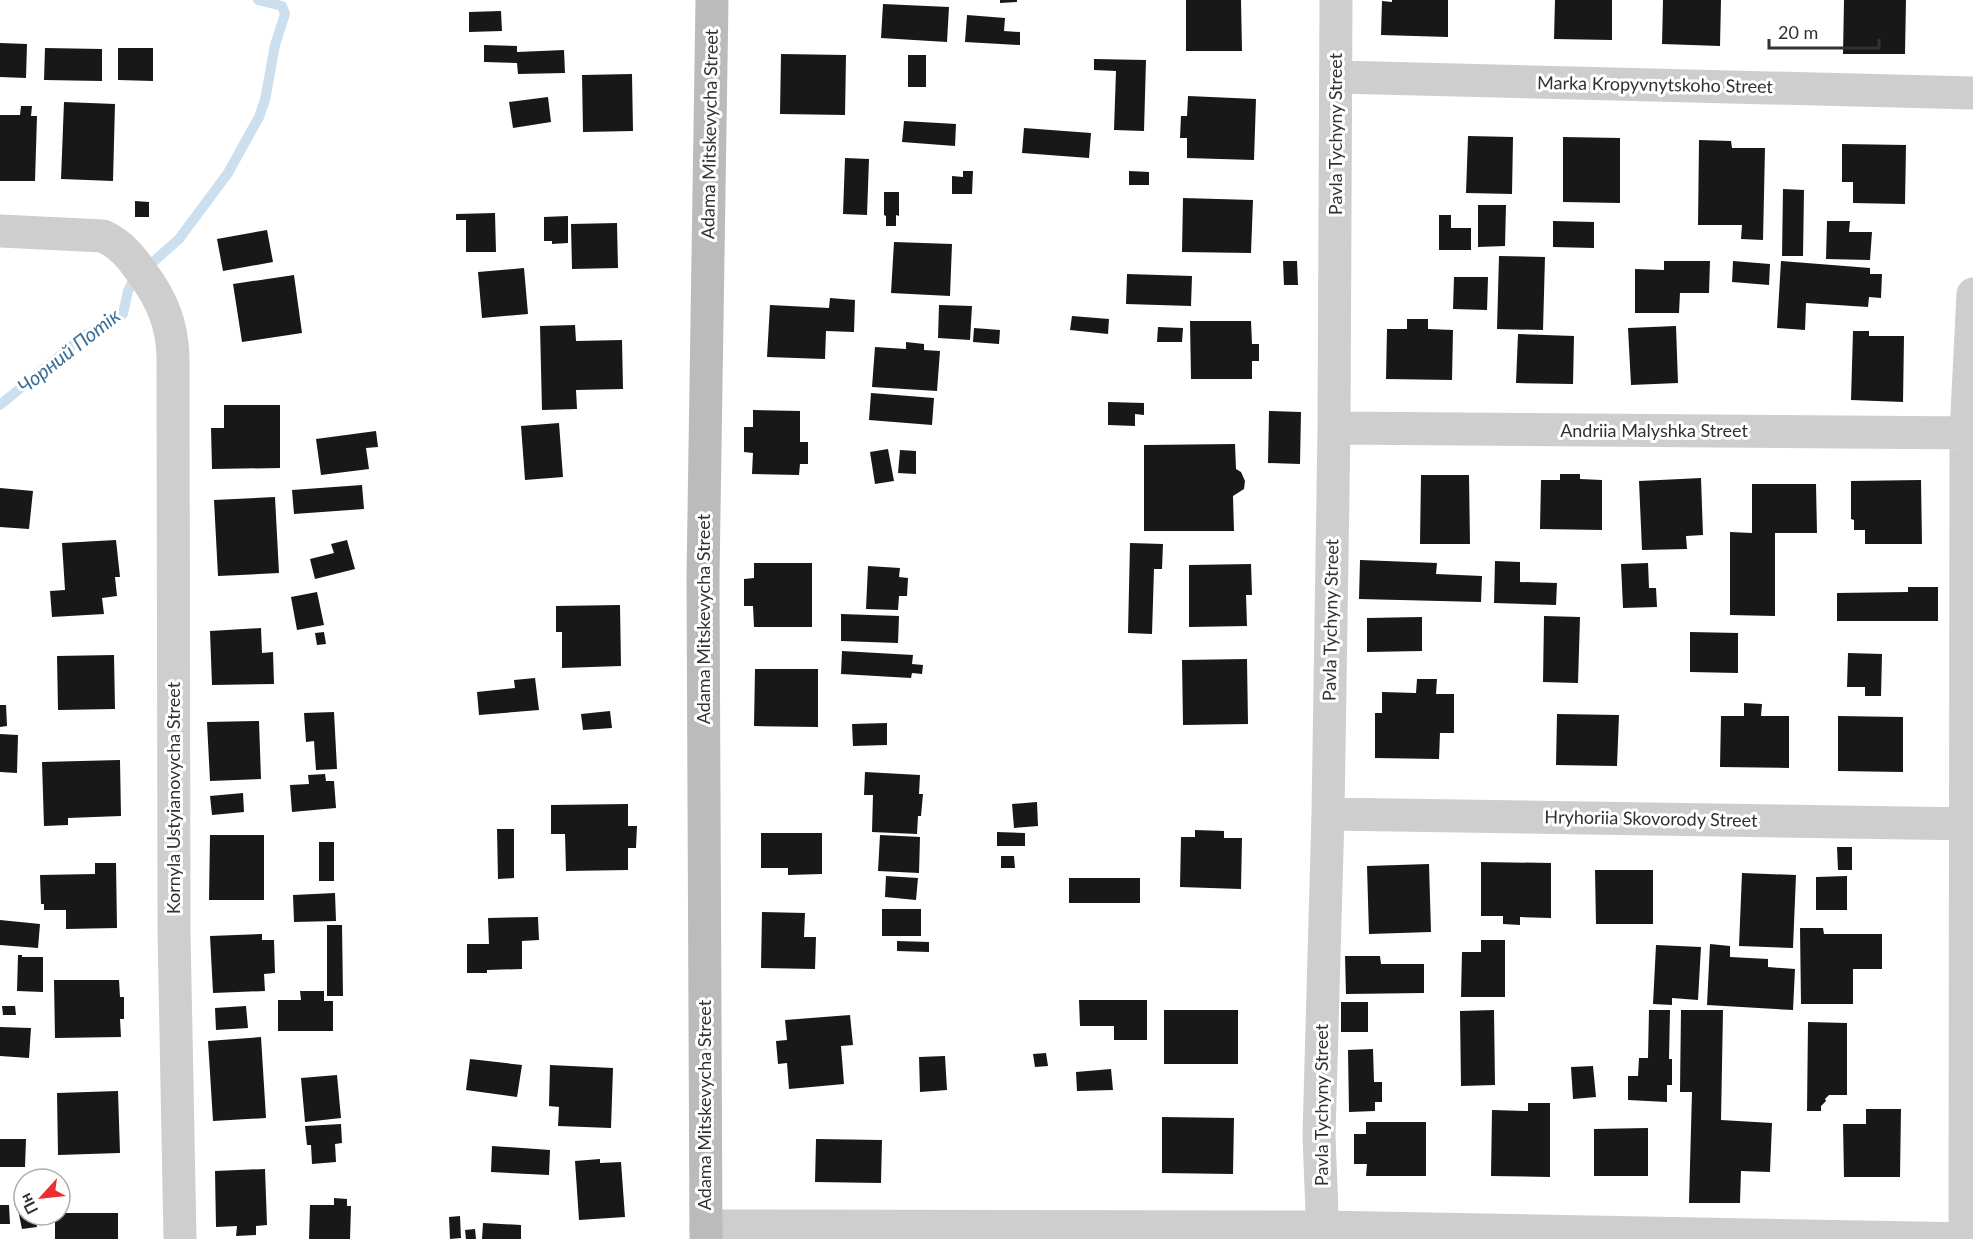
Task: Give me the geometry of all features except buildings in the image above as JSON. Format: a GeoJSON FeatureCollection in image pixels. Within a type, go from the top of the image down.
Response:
{"type":"FeatureCollection","features":[{"type":"Feature","properties":{"kind":"street","name":"Adama Mitskevycha Street"},"geometry":{"type":"LineString","coordinates":[[706,1233],[703,577],[712,0]]}},
{"type":"Feature","properties":{"kind":"street","name":"Pavla Tychyny Street"},"geometry":{"type":"LineString","coordinates":[[1323,1233],[1319,1135],[1329,814],[1336,0]]}},
{"type":"Feature","properties":{"kind":"street","name":"Marka Kropyvnytskoho Street"},"geometry":{"type":"LineString","coordinates":[[1337,77],[1973,93]]}},
{"type":"Feature","properties":{"kind":"street","name":"Kornyla Ustyianovycha Street"},"geometry":{"type":"LineString","coordinates":[[0,231],[103,236],[129,254],[158,295],[168,318],[173,356],[174,931],[180,1239]]}},
{"type":"Feature","properties":{"kind":"street"},"geometry":{"type":"LineString","coordinates":[[1965,1239],[1970,824],[1970,433],[1973,294]]}},
{"type":"Feature","properties":{"kind":"street","name":"Andriia Malyshka Street"},"geometry":{"type":"LineString","coordinates":[[1334,428],[1970,433]]}},
{"type":"Feature","properties":{"kind":"street","name":"Hryhoriia Skovorody Street"},"geometry":{"type":"LineString","coordinates":[[1329,814],[1970,824]]}},
{"type":"Feature","properties":{"kind":"street"},"geometry":{"type":"LineString","coordinates":[[706,1233],[1323,1233],[1973,1239]]}},
{"type":"Feature","properties":{"kind":"waterway","name":"Чорний Потік"},"geometry":{"type":"LineString","coordinates":[[0,405],[85,335],[110,324],[123,314],[128,291],[134,279],[179,239],[228,173],[259,117],[265,100],[275,45],[285,14],[282,6],[258,0]]}}]}
